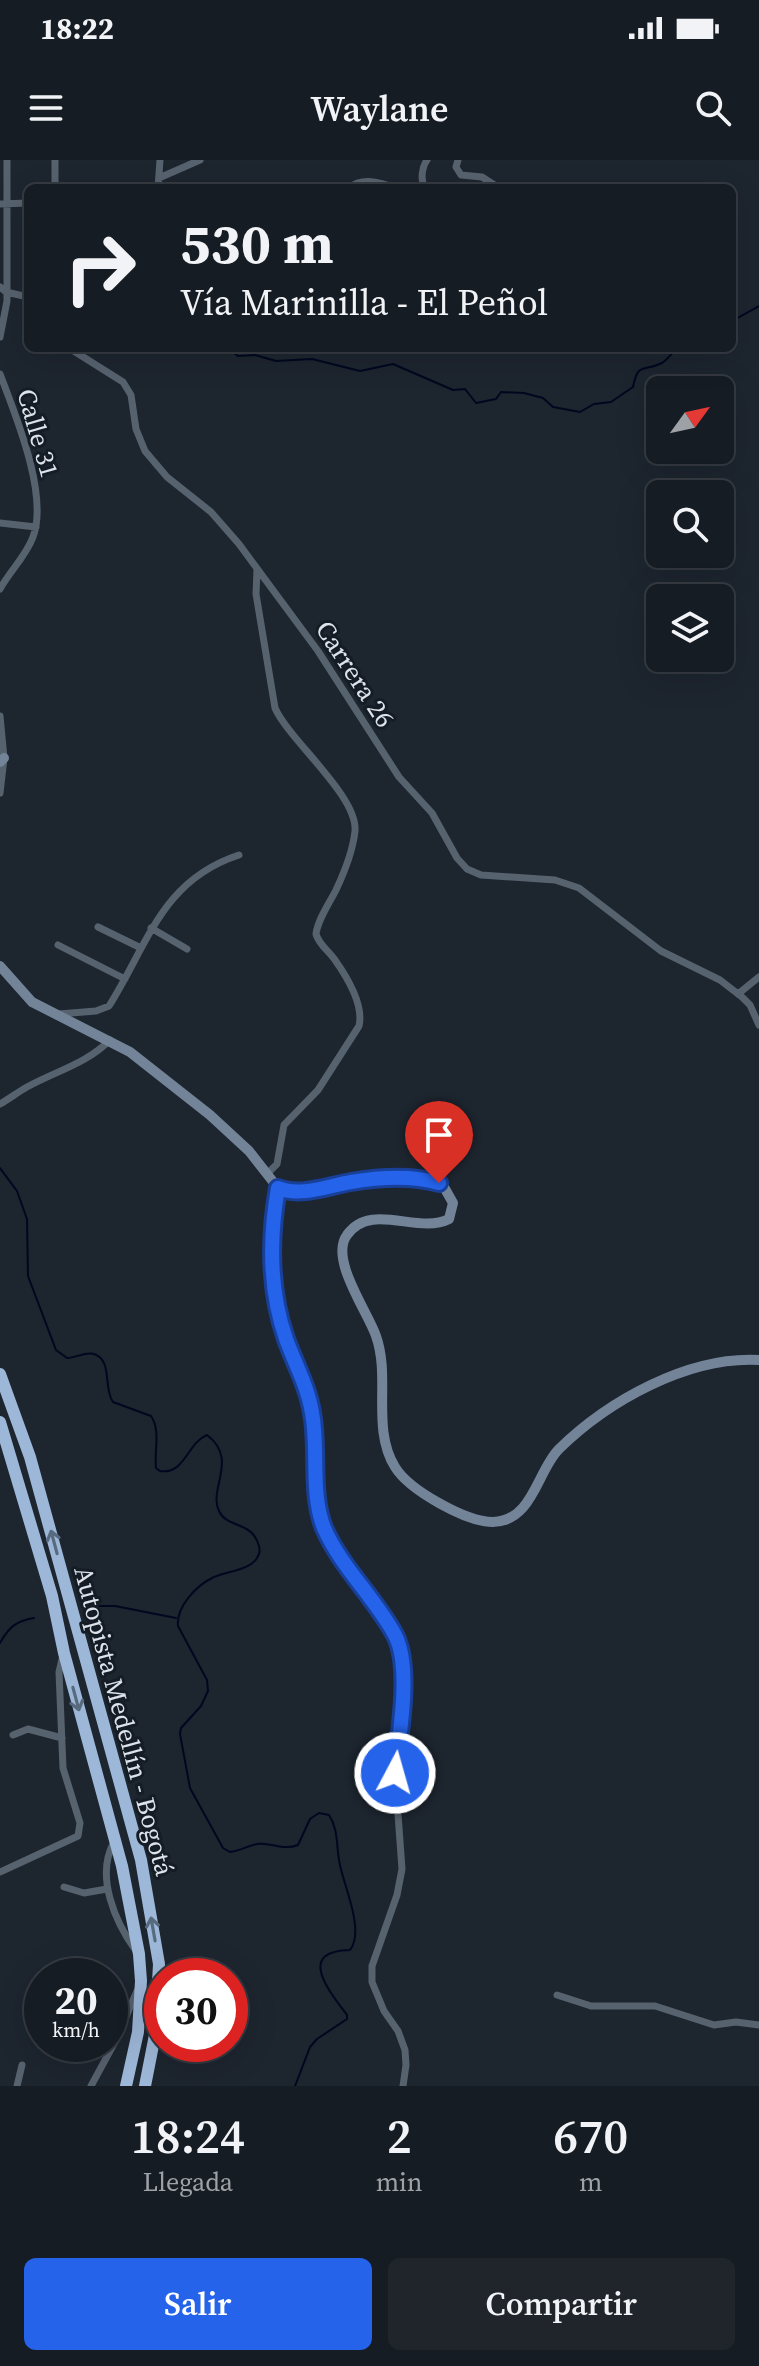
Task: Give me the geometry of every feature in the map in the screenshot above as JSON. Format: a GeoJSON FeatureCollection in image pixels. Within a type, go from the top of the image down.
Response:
{"type":"FeatureCollection","features":[{"type":"Feature","properties":{"kind":"highway","name":"Autopista Medellín - Bogotá"},"geometry":{"type":"LineString","coordinates":[[0,1374],[30,1457],[141,1860],[158,1958]]}},
{"type":"Feature","properties":{"kind":"highway","name":"Autopista Medellín - Bogotá"},"geometry":{"type":"LineString","coordinates":[[0,1422],[52,1596],[64,1653],[122,1866],[139,1954],[138,2032],[126,2086]]}},
{"type":"Feature","properties":{"kind":"highway","name":"Autopista Medellín - Bogotá"},"geometry":{"type":"LineString","coordinates":[[145,2086],[150,2062]]}},
{"type":"Feature","properties":{"kind":"main road"},"geometry":{"type":"LineString","coordinates":[[0,966],[23,994],[141,1060],[249,1151],[278,1188],[287,1192],[302,1192],[355,1181],[405,1178],[439,1183],[449,1194],[453,1203],[446,1221],[438,1224],[380,1219],[368,1221],[348,1233],[343,1241],[350,1281],[371,1322],[380,1350],[383,1434],[395,1466],[405,1480],[424,1494],[483,1521],[508,1519],[531,1498],[545,1466],[558,1450],[631,1393],[660,1380],[716,1364],[759,1360]]}},
{"type":"Feature","properties":{"kind":"street"},"geometry":{"type":"LineString","coordinates":[[0,337],[7,301],[3,290],[3,203],[7,160]]}},
{"type":"Feature","properties":{"kind":"street"},"geometry":{"type":"LineString","coordinates":[[55,160],[55,184]]}},
{"type":"Feature","properties":{"kind":"street"},"geometry":{"type":"LineString","coordinates":[[158,184],[160,160]]}},
{"type":"Feature","properties":{"kind":"street"},"geometry":{"type":"LineString","coordinates":[[423,184],[427,160]]}},
{"type":"Feature","properties":{"kind":"street"},"geometry":{"type":"LineString","coordinates":[[458,160],[456,167],[461,175],[482,177],[493,184]]}},
{"type":"Feature","properties":{"kind":"street"},"geometry":{"type":"LineString","coordinates":[[159,178],[197,161]]}},
{"type":"Feature","properties":{"kind":"street"},"geometry":{"type":"LineString","coordinates":[[354,184],[364,180],[380,184]]}},
{"type":"Feature","properties":{"kind":"street"},"geometry":{"type":"LineString","coordinates":[[3,203],[24,203]]}},
{"type":"Feature","properties":{"kind":"street"},"geometry":{"type":"LineString","coordinates":[[3,290],[24,296]]}},
{"type":"Feature","properties":{"kind":"street","name":"Carrera 26"},"geometry":{"type":"LineString","coordinates":[[75,352],[123,382],[134,403],[136,429],[155,465],[211,512],[257,570],[318,651],[399,777],[432,813],[457,858],[467,869],[491,876],[555,880],[579,888],[661,951],[720,980],[738,994]]}},
{"type":"Feature","properties":{"kind":"street","name":"Calle 31"},"geometry":{"type":"LineString","coordinates":[[0,374],[31,465],[36,527]]}},
{"type":"Feature","properties":{"kind":"street"},"geometry":{"type":"LineString","coordinates":[[0,523],[36,527],[24,555],[0,589]]}},
{"type":"Feature","properties":{"kind":"street"},"geometry":{"type":"LineString","coordinates":[[257,570],[257,608],[275,708],[280,720],[327,775],[353,821],[355,831],[342,878],[316,934],[318,941],[338,965],[361,1009],[359,1026],[318,1090],[284,1125],[277,1164],[267,1174]]}},
{"type":"Feature","properties":{"kind":"street"},"geometry":{"type":"LineString","coordinates":[[0,716],[0,793]]}},
{"type":"Feature","properties":{"kind":"street"},"geometry":{"type":"LineString","coordinates":[[54,1014],[104,1009],[125,979],[161,912],[195,877],[220,861],[239,855]]}},
{"type":"Feature","properties":{"kind":"street"},"geometry":{"type":"LineString","coordinates":[[98,927],[141,948]]}},
{"type":"Feature","properties":{"kind":"street"},"geometry":{"type":"LineString","coordinates":[[151,928],[187,949]]}},
{"type":"Feature","properties":{"kind":"street"},"geometry":{"type":"LineString","coordinates":[[58,945],[125,979]]}},
{"type":"Feature","properties":{"kind":"street"},"geometry":{"type":"LineString","coordinates":[[759,977],[738,994],[750,1005],[759,1025]]}},
{"type":"Feature","properties":{"kind":"street"},"geometry":{"type":"LineString","coordinates":[[0,1104],[27,1087],[83,1062],[110,1040]]}},
{"type":"Feature","properties":{"kind":"street"},"geometry":{"type":"LineString","coordinates":[[278,1188],[274,1210],[273,1294],[312,1412],[318,1499],[324,1528],[394,1633],[400,1650],[404,1692],[395,1773],[402,1869],[397,1895],[372,1966],[372,1982],[405,2050],[403,2086]]}},
{"type":"Feature","properties":{"kind":"street"},"geometry":{"type":"LineString","coordinates":[[0,1872],[78,1836],[80,1823],[63,1768],[59,1672],[64,1653]]}},
{"type":"Feature","properties":{"kind":"street"},"geometry":{"type":"LineString","coordinates":[[13,1735],[28,1729],[62,1738]]}},
{"type":"Feature","properties":{"kind":"street"},"geometry":{"type":"LineString","coordinates":[[114,1842],[108,1853],[107,1889],[123,1933],[139,1954]]}},
{"type":"Feature","properties":{"kind":"street"},"geometry":{"type":"LineString","coordinates":[[64,1887],[84,1893],[107,1889]]}},
{"type":"Feature","properties":{"kind":"street"},"geometry":{"type":"LineString","coordinates":[[91,2086],[116,2040],[141,1981]]}},
{"type":"Feature","properties":{"kind":"street"},"geometry":{"type":"LineString","coordinates":[[557,1995],[591,2006],[655,2006],[714,2025],[736,2022],[759,2025]]}},
{"type":"Feature","properties":{"kind":"street"},"geometry":{"type":"LineString","coordinates":[[17,2086],[22,2065]]}},
{"type":"Feature","properties":{"kind":"waterway"},"geometry":{"type":"LineString","coordinates":[[736,319],[759,306]]}},
{"type":"Feature","properties":{"kind":"waterway"},"geometry":{"type":"LineString","coordinates":[[232,352],[238,356],[255,355],[276,361],[312,359],[360,371],[393,364],[453,390],[465,389],[476,403],[496,399],[501,392],[524,393],[543,398],[553,407],[580,412],[594,404],[611,402],[633,387],[640,370],[662,363],[673,352]]}},
{"type":"Feature","properties":{"kind":"waterway"},"geometry":{"type":"LineString","coordinates":[[0,1168],[17,1191],[27,1219],[28,1276],[56,1350],[67,1358],[88,1353],[100,1357],[106,1368],[108,1390],[113,1402],[151,1416],[156,1434],[156,1468],[160,1471],[175,1468],[207,1435],[221,1454],[217,1493],[219,1511],[223,1517],[251,1532],[259,1546],[259,1553],[253,1562],[206,1582],[188,1598],[180,1612],[178,1626],[207,1680],[208,1691],[201,1706],[181,1728],[180,1734],[190,1788],[223,1848],[230,1852],[257,1844],[298,1845],[310,1819],[319,1813],[329,1815],[334,1827],[355,1932],[350,1950],[324,1957],[321,1965],[326,1984],[347,2019],[310,2047],[295,2086]]}},
{"type":"Feature","properties":{"kind":"waterway"},"geometry":{"type":"LineString","coordinates":[[87,1606],[115,1606],[176,1618]]}},
{"type":"Feature","properties":{"kind":"waterway"},"geometry":{"type":"LineString","coordinates":[[0,1643],[14,1626],[34,1618]]}},
{"type":"Feature","properties":{"kind":"route"},"geometry":{"type":"LineString","coordinates":[[395,1773],[404,1692],[399,1644],[324,1528],[318,1499],[312,1412],[273,1294],[274,1210],[278,1188],[287,1192],[302,1192],[355,1181],[405,1178],[439,1183]]}}]}
